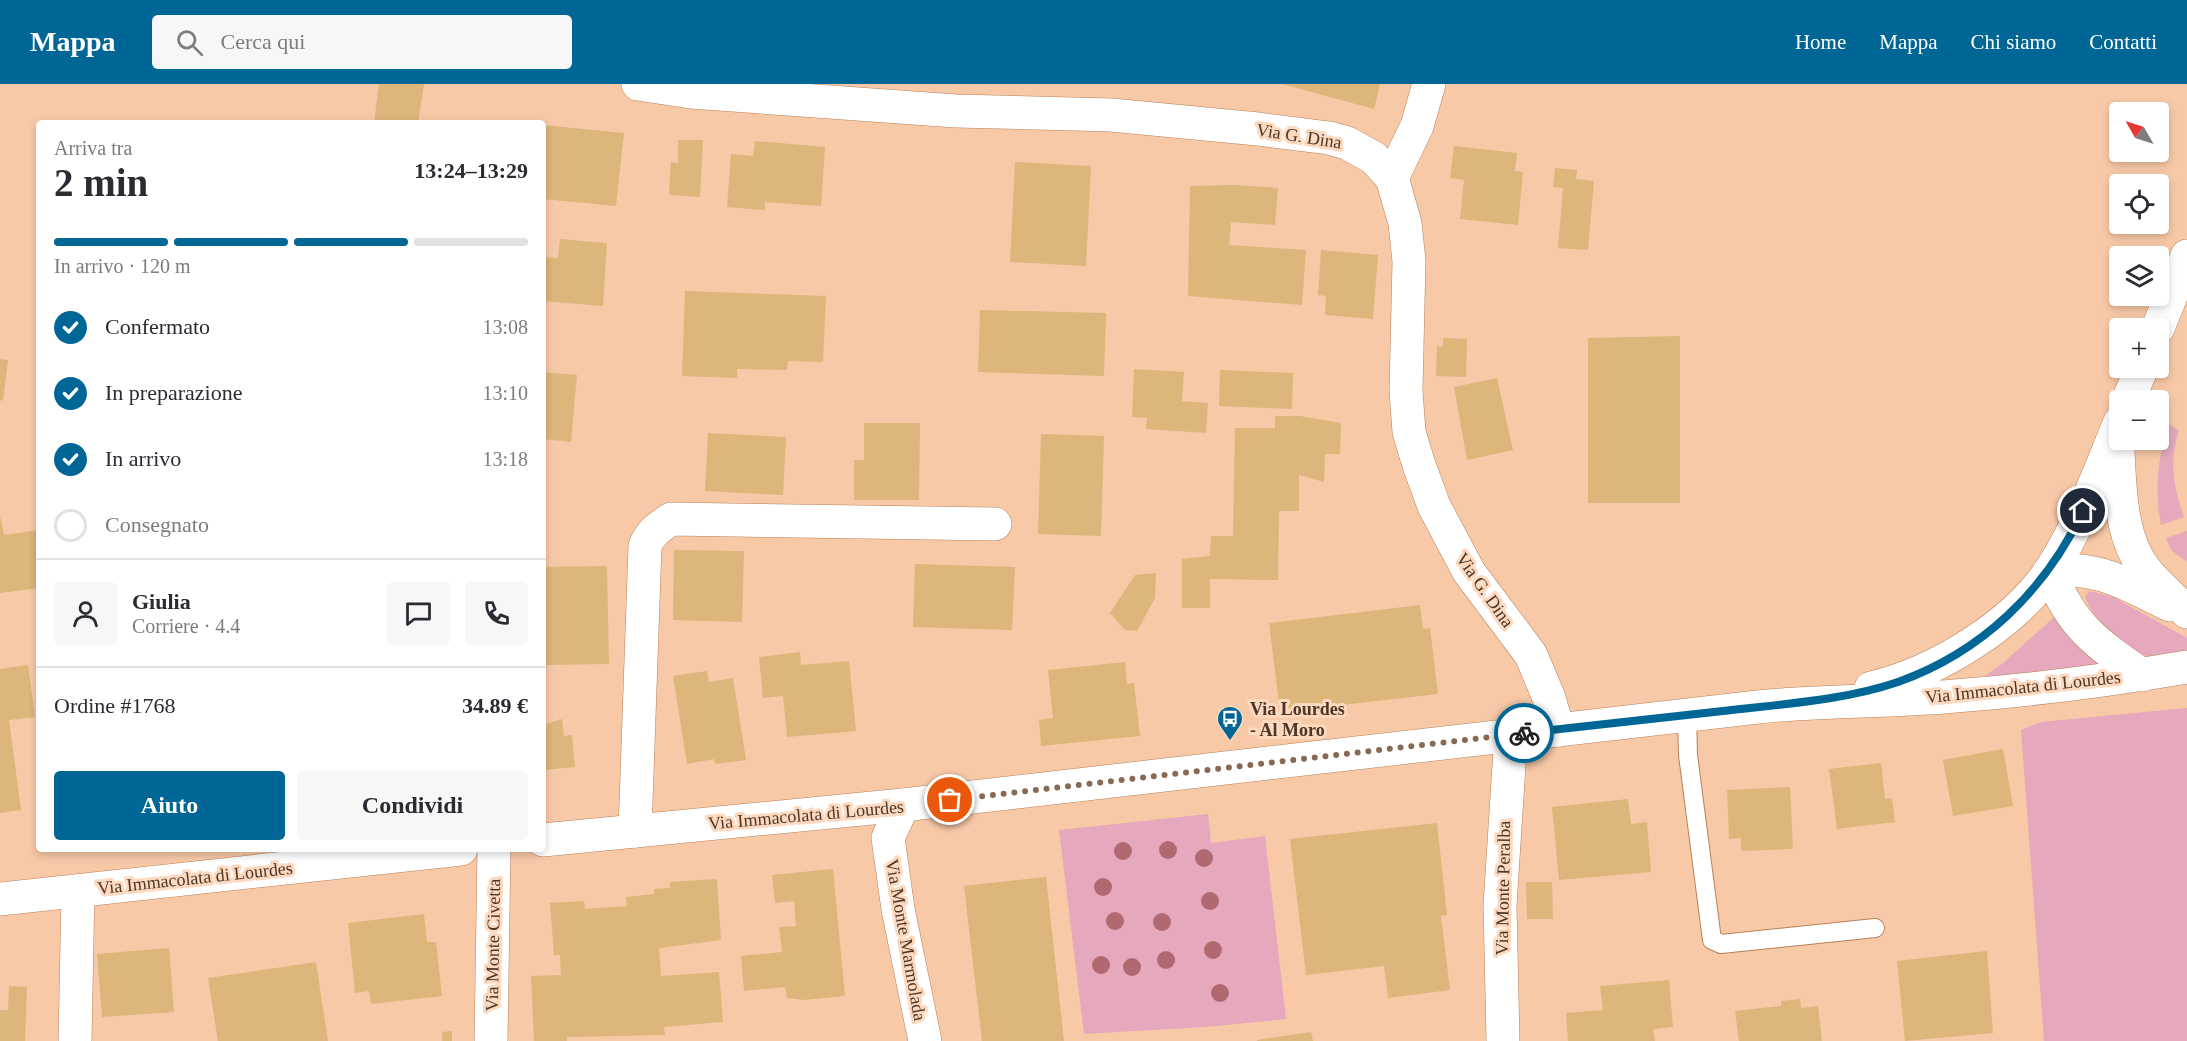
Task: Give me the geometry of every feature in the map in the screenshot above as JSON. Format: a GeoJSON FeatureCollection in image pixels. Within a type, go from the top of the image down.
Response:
{"type":"FeatureCollection","features":[{"type":"Feature","properties":{"kind":"street","name":"Via G. Dina"},"geometry":{"type":"LineString","coordinates":[[638,84],[691,92],[956,111],[1111,115],[1258,129],[1347,143],[1374,158],[1392,178],[1405,223],[1409,261],[1406,391],[1409,432],[1419,465],[1434,506],[1469,572],[1531,655],[1547,691],[1558,729]]}},
{"type":"Feature","properties":{"kind":"street"},"geometry":{"type":"LineString","coordinates":[[1392,178],[1417,126],[1430,84]]}},
{"type":"Feature","properties":{"kind":"street"},"geometry":{"type":"LineString","coordinates":[[2162,318],[2187,256]]}},
{"type":"Feature","properties":{"kind":"street"},"geometry":{"type":"LineString","coordinates":[[1820,700],[1897,682],[1936,665],[2005,620],[2050,571],[2083,511],[2109,448]]}},
{"type":"Feature","properties":{"kind":"street"},"geometry":{"type":"LineString","coordinates":[[2122,450],[2123,504],[2131,545],[2156,581],[2187,612]]}},
{"type":"Feature","properties":{"kind":"street"},"geometry":{"type":"LineString","coordinates":[[635,831],[645,546],[650,535],[659,527],[671,519],[995,524]]}},
{"type":"Feature","properties":{"kind":"street"},"geometry":{"type":"LineString","coordinates":[[2050,571],[2077,568],[2104,574],[2187,612]]}},
{"type":"Feature","properties":{"kind":"street","name":"Via Immacolata di Lourdes"},"geometry":{"type":"LineString","coordinates":[[2050,571],[2060,598],[2078,625],[2142,675]]}},
{"type":"Feature","properties":{"kind":"street","name":"Via Immacolata di Lourdes"},"geometry":{"type":"LineString","coordinates":[[546,840],[903,806],[1820,700],[1953,696],[2142,675],[2187,667]]}},
{"type":"Feature","properties":{"kind":"street","name":"Via Monte Peralba"},"geometry":{"type":"LineString","coordinates":[[1503,1041],[1500,905],[1511,734]]}},
{"type":"Feature","properties":{"kind":"street","name":"Via Monte Marmolada"},"geometry":{"type":"LineString","coordinates":[[903,806],[888,838],[898,909],[926,1041]]}},
{"type":"Feature","properties":{"kind":"street","name":"Via Immacolata di Lourdes"},"geometry":{"type":"LineString","coordinates":[[0,899],[434,852]]}},
{"type":"Feature","properties":{"kind":"street","name":"Via Monte Civetta"},"geometry":{"type":"LineString","coordinates":[[491,1041],[494,852]]}},
{"type":"Feature","properties":{"kind":"street"},"geometry":{"type":"LineString","coordinates":[[75,1041],[78,891]]}},
{"type":"Feature","properties":{"kind":"lane"},"geometry":{"type":"LineString","coordinates":[[1687,715],[1688,755],[1712,940],[1721,944],[1875,928]]}},
{"type":"Feature","properties":{"kind":"shaded area"},"geometry":{"type":"Polygon","coordinates":[[[2169,425],[2179,430],[2173,463],[2177,495],[2184,517],[2161,525],[2158,499],[2158,474],[2162,450],[2169,450],[2169,425]]]}},
{"type":"Feature","properties":{"kind":"shaded area"},"geometry":{"type":"Polygon","coordinates":[[[2187,531],[2187,562],[2171,550],[2166,538],[2187,531]]]}},
{"type":"Feature","properties":{"kind":"shaded area"},"geometry":{"type":"Polygon","coordinates":[[[2090,591],[2113,597],[2187,638],[2187,656],[2158,659],[2136,652],[2125,645],[2104,627],[2089,606],[2085,596],[2090,591]]]}},
{"type":"Feature","properties":{"kind":"shaded area"},"geometry":{"type":"Polygon","coordinates":[[[2054,617],[2102,666],[1982,678],[2002,664],[2054,617]]]}},
{"type":"Feature","properties":{"kind":"shaded area"},"geometry":{"type":"Polygon","coordinates":[[[2187,708],[2187,1041],[2044,1041],[2021,730],[2041,722],[2187,708]]]}},
{"type":"Feature","properties":{"kind":"shaded area"},"geometry":{"type":"Polygon","coordinates":[[[1208,814],[1211,843],[1265,836],[1286,1019],[1206,1027],[1084,1034],[1059,830],[1208,814]]]}},
{"type":"Feature","properties":{"kind":"building"},"geometry":{"type":"Polygon","coordinates":[[[379,84],[424,84],[418,120],[374,120],[379,84]]]}},
{"type":"Feature","properties":{"kind":"building"},"geometry":{"type":"Polygon","coordinates":[[[1282,84],[1380,84],[1374,109],[1282,84]]]}},
{"type":"Feature","properties":{"kind":"building"},"geometry":{"type":"Polygon","coordinates":[[[546,125],[624,133],[616,206],[546,199],[546,125]]]}},
{"type":"Feature","properties":{"kind":"building"},"geometry":{"type":"Polygon","coordinates":[[[678,140],[703,140],[700,197],[669,195],[671,162],[678,163],[678,140]]]}},
{"type":"Feature","properties":{"kind":"building"},"geometry":{"type":"Polygon","coordinates":[[[755,141],[825,147],[821,206],[765,202],[765,210],[727,207],[731,154],[753,156],[755,141]]]}},
{"type":"Feature","properties":{"kind":"building"},"geometry":{"type":"Polygon","coordinates":[[[1454,146],[1517,153],[1515,171],[1523,172],[1518,225],[1460,219],[1464,180],[1450,178],[1454,146]]]}},
{"type":"Feature","properties":{"kind":"building"},"geometry":{"type":"Polygon","coordinates":[[[1015,162],[1091,166],[1086,266],[1010,262],[1015,162]]]}},
{"type":"Feature","properties":{"kind":"building"},"geometry":{"type":"Polygon","coordinates":[[[1555,168],[1577,170],[1576,179],[1594,181],[1588,250],[1558,248],[1563,188],[1553,187],[1555,168]]]}},
{"type":"Feature","properties":{"kind":"building"},"geometry":{"type":"Polygon","coordinates":[[[1234,185],[1278,188],[1275,225],[1231,222],[1229,245],[1306,250],[1302,305],[1188,296],[1190,186],[1234,185]]]}},
{"type":"Feature","properties":{"kind":"building"},"geometry":{"type":"Polygon","coordinates":[[[560,239],[607,243],[603,306],[546,301],[546,257],[558,258],[560,239]]]}},
{"type":"Feature","properties":{"kind":"building"},"geometry":{"type":"Polygon","coordinates":[[[1321,250],[1378,255],[1373,319],[1325,315],[1326,296],[1318,295],[1321,250]]]}},
{"type":"Feature","properties":{"kind":"building"},"geometry":{"type":"Polygon","coordinates":[[[685,291],[826,296],[823,362],[788,361],[787,370],[737,369],[737,378],[682,376],[685,291]]]}},
{"type":"Feature","properties":{"kind":"building"},"geometry":{"type":"Polygon","coordinates":[[[980,310],[1106,313],[1104,376],[978,372],[980,310]]]}},
{"type":"Feature","properties":{"kind":"building"},"geometry":{"type":"Polygon","coordinates":[[[1680,336],[1680,503],[1588,503],[1588,338],[1680,336]]]}},
{"type":"Feature","properties":{"kind":"building"},"geometry":{"type":"Polygon","coordinates":[[[1443,338],[1467,339],[1466,377],[1436,376],[1437,346],[1443,347],[1443,338]]]}},
{"type":"Feature","properties":{"kind":"building"},"geometry":{"type":"Polygon","coordinates":[[[0,359],[8,360],[3,401],[0,400],[0,359]]]}},
{"type":"Feature","properties":{"kind":"building"},"geometry":{"type":"Polygon","coordinates":[[[1134,369],[1184,372],[1182,401],[1208,403],[1206,433],[1146,429],[1147,418],[1132,417],[1134,369]]]}},
{"type":"Feature","properties":{"kind":"building"},"geometry":{"type":"Polygon","coordinates":[[[1220,370],[1293,373],[1292,409],[1219,406],[1220,370]]]}},
{"type":"Feature","properties":{"kind":"building"},"geometry":{"type":"Polygon","coordinates":[[[546,372],[577,375],[571,442],[546,439],[546,372]]]}},
{"type":"Feature","properties":{"kind":"building"},"geometry":{"type":"Polygon","coordinates":[[[1497,378],[1513,450],[1467,460],[1454,387],[1497,378]]]}},
{"type":"Feature","properties":{"kind":"building"},"geometry":{"type":"Polygon","coordinates":[[[1275,416],[1300,416],[1341,423],[1340,454],[1325,454],[1324,482],[1299,475],[1299,511],[1279,511],[1278,580],[1210,579],[1210,608],[1182,608],[1182,559],[1210,556],[1211,536],[1233,536],[1235,428],[1275,428],[1275,416]]]}},
{"type":"Feature","properties":{"kind":"building"},"geometry":{"type":"Polygon","coordinates":[[[864,423],[920,423],[919,500],[854,500],[854,460],[864,460],[864,423]]]}},
{"type":"Feature","properties":{"kind":"building"},"geometry":{"type":"Polygon","coordinates":[[[708,433],[786,437],[783,495],[705,491],[708,433]]]}},
{"type":"Feature","properties":{"kind":"building"},"geometry":{"type":"Polygon","coordinates":[[[1041,434],[1104,436],[1101,536],[1038,534],[1041,434]]]}},
{"type":"Feature","properties":{"kind":"building"},"geometry":{"type":"Polygon","coordinates":[[[0,516],[4,535],[36,530],[36,588],[0,593],[0,516]]]}},
{"type":"Feature","properties":{"kind":"building"},"geometry":{"type":"Polygon","coordinates":[[[674,550],[744,551],[742,622],[673,620],[674,550]]]}},
{"type":"Feature","properties":{"kind":"building"},"geometry":{"type":"Polygon","coordinates":[[[915,564],[1015,567],[1012,630],[913,627],[915,564]]]}},
{"type":"Feature","properties":{"kind":"building"},"geometry":{"type":"Polygon","coordinates":[[[607,566],[609,664],[546,665],[546,567],[607,566]]]}},
{"type":"Feature","properties":{"kind":"building"},"geometry":{"type":"Polygon","coordinates":[[[1156,573],[1155,598],[1137,631],[1125,630],[1110,613],[1135,575],[1156,573]]]}},
{"type":"Feature","properties":{"kind":"building"},"geometry":{"type":"Polygon","coordinates":[[[1420,605],[1423,629],[1430,628],[1438,694],[1280,712],[1269,623],[1420,605]]]}},
{"type":"Feature","properties":{"kind":"building"},"geometry":{"type":"Polygon","coordinates":[[[800,652],[801,665],[849,661],[856,731],[787,737],[783,696],[763,698],[759,657],[800,652]]]}},
{"type":"Feature","properties":{"kind":"building"},"geometry":{"type":"Polygon","coordinates":[[[1125,662],[1127,684],[1134,683],[1140,736],[1041,746],[1039,720],[1053,718],[1048,670],[1125,662]]]}},
{"type":"Feature","properties":{"kind":"building"},"geometry":{"type":"Polygon","coordinates":[[[28,665],[35,717],[9,720],[21,810],[0,813],[0,669],[28,665]]]}},
{"type":"Feature","properties":{"kind":"building"},"geometry":{"type":"Polygon","coordinates":[[[707,671],[709,682],[733,678],[746,760],[715,764],[714,759],[687,764],[673,676],[707,671]]]}},
{"type":"Feature","properties":{"kind":"building"},"geometry":{"type":"Polygon","coordinates":[[[562,719],[564,736],[572,735],[575,767],[546,770],[546,724],[562,719]]]}},
{"type":"Feature","properties":{"kind":"building"},"geometry":{"type":"Polygon","coordinates":[[[2003,749],[2013,806],[1953,816],[1943,760],[2003,749]]]}},
{"type":"Feature","properties":{"kind":"building"},"geometry":{"type":"Polygon","coordinates":[[[1881,763],[1885,799],[1892,798],[1895,822],[1837,829],[1829,769],[1881,763]]]}},
{"type":"Feature","properties":{"kind":"building"},"geometry":{"type":"Polygon","coordinates":[[[1790,787],[1793,849],[1741,851],[1741,838],[1729,839],[1727,790],[1790,787]]]}},
{"type":"Feature","properties":{"kind":"building"},"geometry":{"type":"Polygon","coordinates":[[[1628,799],[1631,824],[1647,822],[1651,872],[1559,880],[1552,807],[1628,799]]]}},
{"type":"Feature","properties":{"kind":"building"},"geometry":{"type":"Polygon","coordinates":[[[1437,823],[1447,915],[1441,916],[1450,990],[1388,998],[1384,966],[1306,975],[1290,839],[1437,823]]]}},
{"type":"Feature","properties":{"kind":"building"},"geometry":{"type":"Polygon","coordinates":[[[833,869],[845,996],[804,1000],[787,998],[785,987],[744,991],[741,956],[782,952],[779,927],[796,926],[794,901],[775,903],[772,875],[833,869]]]}},
{"type":"Feature","properties":{"kind":"building"},"geometry":{"type":"Polygon","coordinates":[[[1046,877],[1064,1041],[982,1041],[964,886],[1046,877]]]}},
{"type":"Feature","properties":{"kind":"building"},"geometry":{"type":"Polygon","coordinates":[[[717,879],[721,940],[659,948],[661,976],[719,972],[723,1022],[664,1027],[665,1035],[567,1037],[567,1041],[534,1041],[531,976],[561,975],[560,955],[554,955],[550,903],[584,901],[585,909],[627,906],[626,897],[654,894],[654,889],[670,888],[670,882],[717,879]]]}},
{"type":"Feature","properties":{"kind":"building"},"geometry":{"type":"Polygon","coordinates":[[[1526,882],[1552,882],[1553,919],[1527,919],[1526,882]]]}},
{"type":"Feature","properties":{"kind":"building"},"geometry":{"type":"Polygon","coordinates":[[[424,914],[427,942],[436,942],[442,996],[371,1004],[369,991],[355,993],[348,923],[424,914]]]}},
{"type":"Feature","properties":{"kind":"building"},"geometry":{"type":"Polygon","coordinates":[[[169,948],[174,1012],[102,1017],[97,954],[169,948]]]}},
{"type":"Feature","properties":{"kind":"building"},"geometry":{"type":"Polygon","coordinates":[[[1987,951],[1993,1033],[1905,1041],[1897,961],[1987,951]]]}},
{"type":"Feature","properties":{"kind":"building"},"geometry":{"type":"Polygon","coordinates":[[[316,962],[328,1041],[218,1041],[208,978],[316,962]]]}},
{"type":"Feature","properties":{"kind":"building"},"geometry":{"type":"Polygon","coordinates":[[[1669,980],[1673,1027],[1653,1029],[1655,1041],[1568,1041],[1566,1013],[1603,1010],[1600,986],[1669,980]]]}},
{"type":"Feature","properties":{"kind":"building"},"geometry":{"type":"Polygon","coordinates":[[[9,986],[27,987],[25,1041],[0,1041],[0,1010],[8,1010],[9,986]]]}},
{"type":"Feature","properties":{"kind":"building"},"geometry":{"type":"Polygon","coordinates":[[[1800,999],[1801,1008],[1818,1006],[1822,1041],[1739,1041],[1735,1011],[1781,1006],[1781,1001],[1800,999]]]}},
{"type":"Feature","properties":{"kind":"building"},"geometry":{"type":"Polygon","coordinates":[[[452,1031],[452,1041],[442,1041],[442,1032],[452,1031]]]}},
{"type":"Feature","properties":{"kind":"building"},"geometry":{"type":"Polygon","coordinates":[[[1311,1032],[1313,1041],[1257,1041],[1257,1040],[1311,1032]]]}},
{"type":"Feature","properties":{"kind":"way so far"},"geometry":{"type":"LineString","coordinates":[[950,800],[1524,733]]}},
{"type":"Feature","properties":{"kind":"place","name":"Via Lourdes - Al Moro"},"geometry":{"type":"Point","coordinates":[1230,742]}},
{"type":"Feature","properties":{"kind":"route"},"geometry":{"type":"LineString","coordinates":[[1524,733],[1820,700],[1897,682],[1936,665],[2005,620],[2050,571],[2083,511]]}}]}
